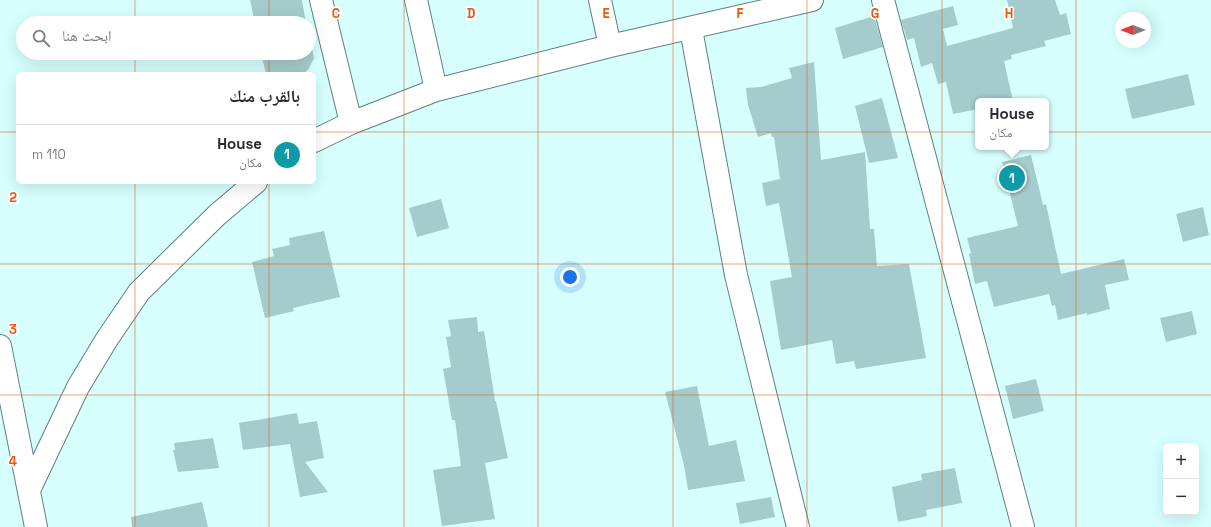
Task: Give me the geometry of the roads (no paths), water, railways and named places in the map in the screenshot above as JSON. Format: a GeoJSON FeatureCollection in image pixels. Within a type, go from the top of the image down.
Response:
{"type":"FeatureCollection","features":[{"type":"Feature","properties":{"kind":"street"},"geometry":{"type":"LineString","coordinates":[[322,0],[351,123]]}},
{"type":"Feature","properties":{"kind":"street"},"geometry":{"type":"LineString","coordinates":[[416,0],[436,90]]}},
{"type":"Feature","properties":{"kind":"street"},"geometry":{"type":"LineString","coordinates":[[600,0],[610,46]]}},
{"type":"Feature","properties":{"kind":"street"},"geometry":{"type":"LineString","coordinates":[[316,140],[351,123],[436,90],[610,46],[691,29],[812,0]]}},
{"type":"Feature","properties":{"kind":"street"},"geometry":{"type":"LineString","coordinates":[[883,0],[1023,527]]}},
{"type":"Feature","properties":{"kind":"street"},"geometry":{"type":"LineString","coordinates":[[691,29],[736,275],[798,527]]}},
{"type":"Feature","properties":{"kind":"street"},"geometry":{"type":"LineString","coordinates":[[29,490],[78,387],[107,339],[140,292],[217,215],[254,184]]}},
{"type":"Feature","properties":{"kind":"street"},"geometry":{"type":"LineString","coordinates":[[0,346],[36,527]]}},
{"type":"Feature","properties":{"kind":"place","name":"House"},"geometry":{"type":"Point","coordinates":[1012,178]}}]}
